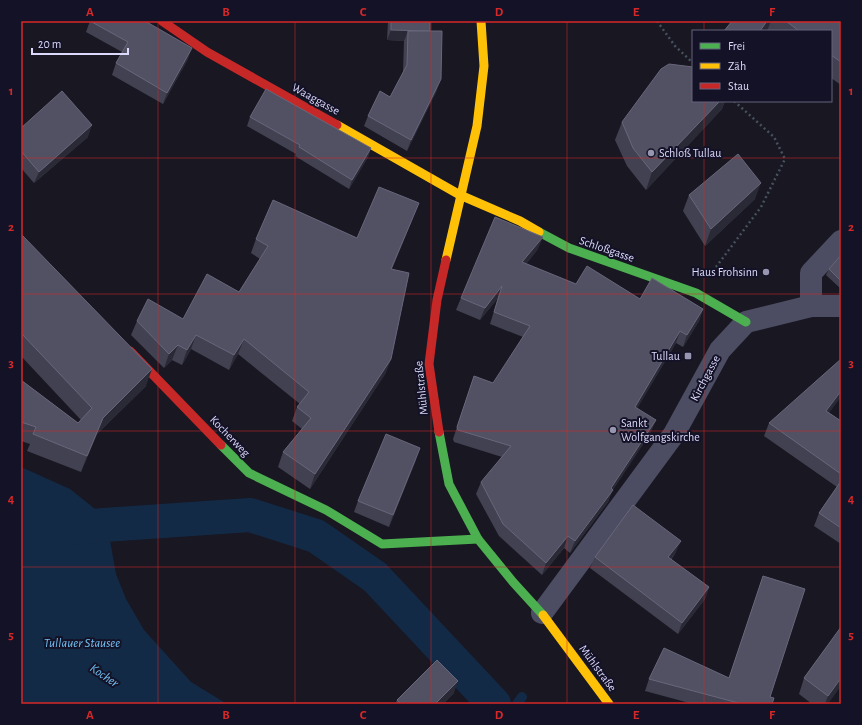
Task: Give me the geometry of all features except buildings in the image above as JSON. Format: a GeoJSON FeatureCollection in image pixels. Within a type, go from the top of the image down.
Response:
{"type":"FeatureCollection","features":[{"type":"Feature","properties":{"kind":"street","name":"Waaggasse"},"geometry":{"type":"LineString","coordinates":[[162,21],[207,52],[460,195]]}},
{"type":"Feature","properties":{"kind":"street","name":"Mühlstraße"},"geometry":{"type":"LineString","coordinates":[[481,21],[484,66],[477,126],[437,300],[429,364],[438,426],[449,484],[478,539],[513,582],[542,613],[609,704]]}},
{"type":"Feature","properties":{"kind":"street","name":"Schloßgasse"},"geometry":{"type":"LineString","coordinates":[[460,195],[520,221],[569,248],[696,293],[746,322]]}},
{"type":"Feature","properties":{"kind":"street"},"geometry":{"type":"LineString","coordinates":[[811,306],[811,273],[841,241]]}},
{"type":"Feature","properties":{"kind":"street"},"geometry":{"type":"LineString","coordinates":[[746,322],[811,306],[841,306]]}},
{"type":"Feature","properties":{"kind":"street","name":"Kirchgasse"},"geometry":{"type":"LineString","coordinates":[[542,613],[674,434],[720,350],[746,322]]}},
{"type":"Feature","properties":{"kind":"street","name":"Kocherweg"},"geometry":{"type":"LineString","coordinates":[[122,343],[249,472],[326,510],[382,544],[478,539]]}},
{"type":"Feature","properties":{"kind":"path"},"geometry":{"type":"LineString","coordinates":[[657,21],[675,46],[692,62]]}},
{"type":"Feature","properties":{"kind":"path"},"geometry":{"type":"LineString","coordinates":[[696,293],[761,207],[785,160],[774,137],[735,102]]}},
{"type":"Feature","properties":{"kind":"water","name":"Tullauer Stausee"},"geometry":{"type":"Polygon","coordinates":[[[21,467],[70,489],[100,513],[109,535],[116,574],[126,599],[144,630],[191,682],[227,704],[21,704],[21,467]]]}},
{"type":"Feature","properties":{"kind":"waterway"},"geometry":{"type":"LineString","coordinates":[[21,532],[250,515],[316,536],[375,577],[494,704]]}},
{"type":"Feature","properties":{"kind":"waterway"},"geometry":{"type":"LineString","coordinates":[[517,704],[522,697]]}},
{"type":"Feature","properties":{"kind":"traffic: fast"},"geometry":{"type":"LineString","coordinates":[[539,232],[569,248],[696,293],[746,322]]}},
{"type":"Feature","properties":{"kind":"traffic: fast"},"geometry":{"type":"LineString","coordinates":[[439,432],[449,484],[478,539],[513,582],[543,615]]}},
{"type":"Feature","properties":{"kind":"traffic: fast"},"geometry":{"type":"LineString","coordinates":[[221,445],[249,473],[326,510],[382,544],[478,539]]}},
{"type":"Feature","properties":{"kind":"traffic: slow"},"geometry":{"type":"LineString","coordinates":[[446,260],[477,126],[484,66],[481,21]]}},
{"type":"Feature","properties":{"kind":"traffic: slow"},"geometry":{"type":"LineString","coordinates":[[337,125],[460,195],[520,221],[539,232]]}},
{"type":"Feature","properties":{"kind":"traffic: slow"},"geometry":{"type":"LineString","coordinates":[[543,615],[609,704]]}},
{"type":"Feature","properties":{"kind":"traffic: jam"},"geometry":{"type":"LineString","coordinates":[[162,21],[207,52],[337,125]]}},
{"type":"Feature","properties":{"kind":"traffic: jam"},"geometry":{"type":"LineString","coordinates":[[439,432],[429,364],[437,300],[446,260]]}},
{"type":"Feature","properties":{"kind":"traffic: jam"},"geometry":{"type":"LineString","coordinates":[[130,351],[221,445]]}},
{"type":"Feature","properties":{"kind":"place","name":"Schloß Tullau"},"geometry":{"type":"Point","coordinates":[651,153]}},
{"type":"Feature","properties":{"kind":"place","name":"Haus Frohsinn"},"geometry":{"type":"Point","coordinates":[766,272]}},
{"type":"Feature","properties":{"kind":"place","name":"Tullau"},"geometry":{"type":"Point","coordinates":[688,356]}},
{"type":"Feature","properties":{"kind":"place","name":"Sankt Wolfgangskirche"},"geometry":{"type":"Point","coordinates":[613,430]}},
{"type":"Feature","properties":{"kind":"water label","name":"Kocher"},"geometry":{"type":"Point","coordinates":[104,676]}}]}
